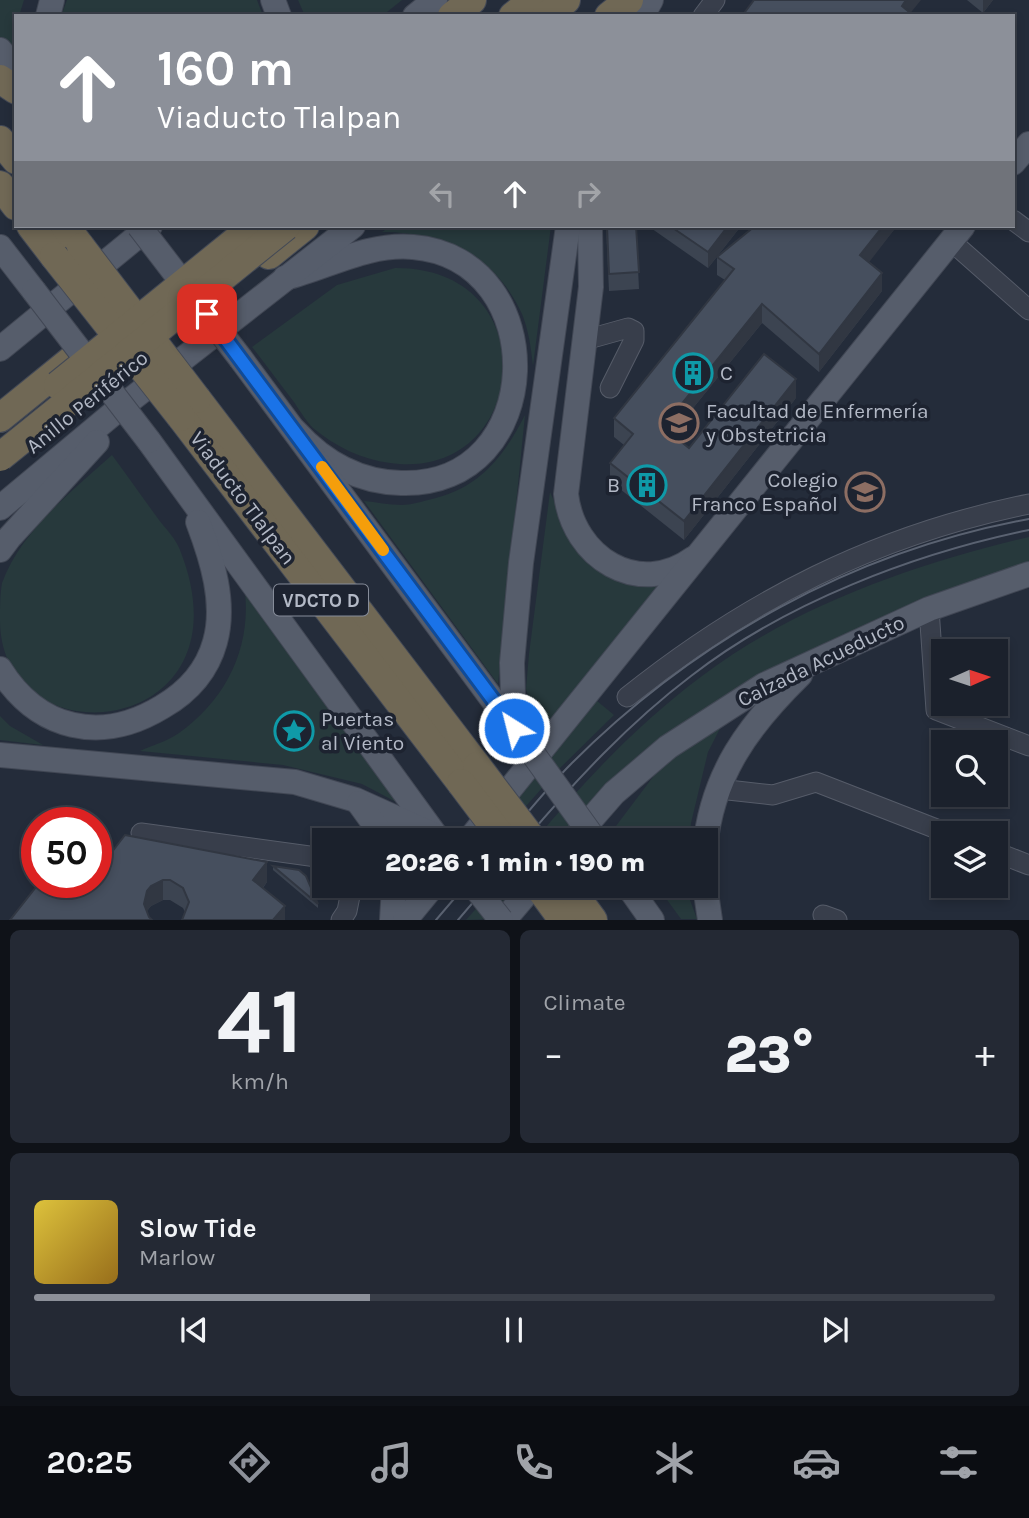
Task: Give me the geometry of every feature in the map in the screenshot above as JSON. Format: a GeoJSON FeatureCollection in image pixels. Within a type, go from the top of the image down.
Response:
{"type":"FeatureCollection","features":[{"type":"Feature","properties":{"kind":"highway"},"geometry":{"type":"LineString","coordinates":[[454,14],[472,0]]}},
{"type":"Feature","properties":{"kind":"highway"},"geometry":{"type":"LineString","coordinates":[[497,14],[514,0]]}},
{"type":"Feature","properties":{"kind":"highway"},"geometry":{"type":"LineString","coordinates":[[516,14],[533,0]]}},
{"type":"Feature","properties":{"kind":"highway"},"geometry":{"type":"LineString","coordinates":[[548,14],[566,0]]}},
{"type":"Feature","properties":{"kind":"highway"},"geometry":{"type":"LineString","coordinates":[[566,14],[583,0]]}},
{"type":"Feature","properties":{"kind":"highway"},"geometry":{"type":"LineString","coordinates":[[612,14],[629,0]]}},
{"type":"Feature","properties":{"kind":"highway"},"geometry":{"type":"LineString","coordinates":[[0,140],[14,160]]}},
{"type":"Feature","properties":{"kind":"highway"},"geometry":{"type":"LineString","coordinates":[[0,185],[14,203]]}},
{"type":"Feature","properties":{"kind":"highway","name":"Viaducto Tlalpan"},"geometry":{"type":"LineString","coordinates":[[32,228],[189,408]]}},
{"type":"Feature","properties":{"kind":"highway","name":"Anillo Periférico"},"geometry":{"type":"LineString","coordinates":[[0,418],[234,228]]}},
{"type":"Feature","properties":{"kind":"highway"},"geometry":{"type":"LineString","coordinates":[[0,432],[252,228]]}},
{"type":"Feature","properties":{"kind":"highway"},"geometry":{"type":"LineString","coordinates":[[0,457],[284,228]]}},
{"type":"Feature","properties":{"kind":"highway","name":"Anillo Periférico"},"geometry":{"type":"LineString","coordinates":[[0,472],[302,228]]}},
{"type":"Feature","properties":{"kind":"highway","name":"Viaducto Tlalpan"},"geometry":{"type":"LineString","coordinates":[[73,236],[189,408],[469,775],[521,828]]}},
{"type":"Feature","properties":{"kind":"highway","name":"Viaducto Tlalpan"},"geometry":{"type":"LineString","coordinates":[[469,775],[498,828]]}},
{"type":"Feature","properties":{"kind":"highway"},"geometry":{"type":"LineString","coordinates":[[551,898],[563,919]]}},
{"type":"Feature","properties":{"kind":"highway"},"geometry":{"type":"LineString","coordinates":[[562,898],[593,919]]}},
{"type":"Feature","properties":{"kind":"main road"},"geometry":{"type":"LineString","coordinates":[[418,14],[435,0]]}},
{"type":"Feature","properties":{"kind":"main road"},"geometry":{"type":"LineString","coordinates":[[628,14],[646,0]]}},
{"type":"Feature","properties":{"kind":"main road"},"geometry":{"type":"LineString","coordinates":[[0,50],[14,68]]}},
{"type":"Feature","properties":{"kind":"main road"},"geometry":{"type":"LineString","coordinates":[[1015,161],[1029,144]]}},
{"type":"Feature","properties":{"kind":"main road"},"geometry":{"type":"LineString","coordinates":[[141,228],[257,380],[587,828]]}},
{"type":"Feature","properties":{"kind":"main road"},"geometry":{"type":"LineString","coordinates":[[0,349],[148,228]]}},
{"type":"Feature","properties":{"kind":"main road"},"geometry":{"type":"LineString","coordinates":[[0,508],[115,412],[350,228]]}},
{"type":"Feature","properties":{"kind":"main road"},"geometry":{"type":"LineString","coordinates":[[520,736],[512,663],[521,563],[568,228]]}},
{"type":"Feature","properties":{"kind":"main road"},"geometry":{"type":"LineString","coordinates":[[590,228],[592,287],[566,494],[570,515],[578,534],[597,556],[635,573],[663,572],[700,554]]}},
{"type":"Feature","properties":{"kind":"main road"},"geometry":{"type":"LineString","coordinates":[[479,828],[957,233]]}},
{"type":"Feature","properties":{"kind":"main road","name":"Viaducto Tlalpan"},"geometry":{"type":"LineString","coordinates":[[0,247],[149,441],[430,828]]}},
{"type":"Feature","properties":{"kind":"main road"},"geometry":{"type":"LineString","coordinates":[[285,278],[384,247],[413,247],[443,253],[471,267],[494,292],[508,321],[515,361],[510,404],[496,437],[475,461],[448,477],[435,481],[389,483],[356,475],[322,458],[295,432]]}},
{"type":"Feature","properties":{"kind":"main road"},"geometry":{"type":"LineString","coordinates":[[0,264],[29,284]]}},
{"type":"Feature","properties":{"kind":"main road"},"geometry":{"type":"LineString","coordinates":[[0,550],[85,457],[115,412]]}},
{"type":"Feature","properties":{"kind":"main road"},"geometry":{"type":"LineString","coordinates":[[0,669],[10,684],[31,705],[56,720],[82,727],[123,725],[155,711],[188,689],[211,656],[216,641],[219,611],[213,568],[205,541],[181,486]]}},
{"type":"Feature","properties":{"kind":"main road","name":"Calzada Acueducto"},"geometry":{"type":"LineString","coordinates":[[583,828],[614,793],[667,747],[764,685],[929,609],[1029,574]]}},
{"type":"Feature","properties":{"kind":"main road"},"geometry":{"type":"LineString","coordinates":[[708,828],[719,789],[733,755],[757,720],[812,663]]}},
{"type":"Feature","properties":{"kind":"main road"},"geometry":{"type":"LineString","coordinates":[[0,755],[295,782],[356,800],[416,828]]}},
{"type":"Feature","properties":{"kind":"main road"},"geometry":{"type":"LineString","coordinates":[[356,800],[376,828]]}},
{"type":"Feature","properties":{"kind":"main road"},"geometry":{"type":"LineString","coordinates":[[392,919],[393,898]]}},
{"type":"Feature","properties":{"kind":"main road"},"geometry":{"type":"LineString","coordinates":[[405,919],[423,898]]}},
{"type":"Feature","properties":{"kind":"main road"},"geometry":{"type":"LineString","coordinates":[[484,898],[502,919],[530,898]]}},
{"type":"Feature","properties":{"kind":"main road"},"geometry":{"type":"LineString","coordinates":[[637,898],[652,919]]}},
{"type":"Feature","properties":{"kind":"main road"},"geometry":{"type":"LineString","coordinates":[[707,898],[710,919]]}},
{"type":"Feature","properties":{"kind":"street"},"geometry":{"type":"LineString","coordinates":[[957,233],[1029,310]]}},
{"type":"Feature","properties":{"kind":"street"},"geometry":{"type":"LineString","coordinates":[[585,340],[628,328],[634,331],[634,340],[610,388]]}},
{"type":"Feature","properties":{"kind":"street"},"geometry":{"type":"LineString","coordinates":[[627,697],[715,631],[818,573],[935,527],[1029,504]]}},
{"type":"Feature","properties":{"kind":"street"},"geometry":{"type":"LineString","coordinates":[[929,609],[936,710],[1029,746]]}},
{"type":"Feature","properties":{"kind":"street"},"geometry":{"type":"LineString","coordinates":[[719,789],[773,795],[816,782],[931,827]]}},
{"type":"Feature","properties":{"kind":"street"},"geometry":{"type":"LineString","coordinates":[[141,833],[312,856]]}},
{"type":"Feature","properties":{"kind":"street"},"geometry":{"type":"LineString","coordinates":[[1008,857],[1029,865]]}},
{"type":"Feature","properties":{"kind":"street"},"geometry":{"type":"LineString","coordinates":[[341,919],[347,911],[350,898]]}},
{"type":"Feature","properties":{"kind":"shaded area"},"geometry":{"type":"Polygon","coordinates":[[[0,0],[24,0],[20,14],[14,14],[14,69],[0,50],[0,0]]]}},
{"type":"Feature","properties":{"kind":"shaded area"},"geometry":{"type":"Polygon","coordinates":[[[67,0],[257,0],[262,14],[62,14],[67,0]]]}},
{"type":"Feature","properties":{"kind":"shaded area"},"geometry":{"type":"Polygon","coordinates":[[[298,0],[402,0],[384,14],[304,14],[298,0]]]}},
{"type":"Feature","properties":{"kind":"shaded area"},"geometry":{"type":"Polygon","coordinates":[[[388,228],[551,228],[533,366],[522,314],[498,277],[465,251],[446,243],[404,233],[382,232],[388,228]]]}},
{"type":"Feature","properties":{"kind":"shaded area"},"geometry":{"type":"Polygon","coordinates":[[[395,268],[445,277],[479,301],[498,335],[503,373],[494,410],[472,441],[437,460],[390,463],[359,455],[331,441],[310,425],[252,347],[337,285],[395,268]]]}},
{"type":"Feature","properties":{"kind":"shaded area"},"geometry":{"type":"Polygon","coordinates":[[[525,415],[498,684],[364,501],[408,504],[461,489],[487,470],[498,458],[525,415]]]}},
{"type":"Feature","properties":{"kind":"shaded area"},"geometry":{"type":"Polygon","coordinates":[[[112,455],[178,546],[194,613],[184,661],[156,693],[118,710],[77,711],[39,696],[11,666],[0,620],[1,587],[11,564],[35,529],[112,455]]]}},
{"type":"Feature","properties":{"kind":"shaded area"},"geometry":{"type":"Polygon","coordinates":[[[550,492],[570,537],[668,576],[540,737],[526,689],[550,492]]]}},
{"type":"Feature","properties":{"kind":"shaded area"},"geometry":{"type":"Polygon","coordinates":[[[1029,537],[1029,568],[731,697],[578,828],[545,828],[593,774],[656,713],[738,651],[776,628],[858,590],[1029,537]]]}},
{"type":"Feature","properties":{"kind":"shaded area"},"geometry":{"type":"Polygon","coordinates":[[[245,592],[398,803],[362,784],[283,765],[140,751],[179,733],[196,720],[222,689],[232,671],[244,633],[245,592]]]}},
{"type":"Feature","properties":{"kind":"shaded area"},"geometry":{"type":"Polygon","coordinates":[[[591,696],[614,715],[558,770],[507,828],[485,828],[591,696]]]}},
{"type":"Feature","properties":{"kind":"shaded area"},"geometry":{"type":"Polygon","coordinates":[[[734,701],[708,752],[691,828],[617,828],[616,826],[671,753],[734,701]]]}},
{"type":"Feature","properties":{"kind":"shaded area"},"geometry":{"type":"Polygon","coordinates":[[[0,716],[10,726],[43,745],[0,740],[0,716]]]}},
{"type":"Feature","properties":{"kind":"shaded area"},"geometry":{"type":"Polygon","coordinates":[[[485,898],[514,898],[496,919],[466,920],[485,898]]]}},
{"type":"Feature","properties":{"kind":"shaded area"},"geometry":{"type":"Polygon","coordinates":[[[666,898],[689,898],[697,919],[681,919],[666,898]]]}},
{"type":"Feature","properties":{"kind":"building"},"geometry":{"type":"Polygon","coordinates":[[[754,0],[906,0],[902,6],[912,14],[744,14],[754,0]]]}},
{"type":"Feature","properties":{"kind":"building"},"geometry":{"type":"Polygon","coordinates":[[[607,228],[636,228],[639,272],[609,274],[607,228]]]}},
{"type":"Feature","properties":{"kind":"building"},"geometry":{"type":"Polygon","coordinates":[[[673,228],[726,228],[708,252],[673,228]]]}},
{"type":"Feature","properties":{"kind":"building"},"geometry":{"type":"Polygon","coordinates":[[[753,228],[881,228],[860,255],[882,273],[819,354],[762,304],[663,427],[689,448],[764,354],[796,379],[684,521],[610,463],[633,434],[614,418],[734,269],[717,257],[753,228]]]}},
{"type":"Feature","properties":{"kind":"building"},"geometry":{"type":"Polygon","coordinates":[[[125,835],[267,862],[253,880],[285,906],[273,920],[182,920],[189,902],[183,888],[170,880],[163,880],[147,891],[144,904],[152,920],[10,920],[27,898],[112,898],[112,852],[125,835]]]}},
{"type":"Feature","properties":{"kind":"building"},"geometry":{"type":"Polygon","coordinates":[[[273,866],[299,870],[306,876],[312,890],[312,898],[315,898],[318,904],[273,866]]]}},
{"type":"Feature","properties":{"kind":"tram line"},"geometry":{"type":"LineString","coordinates":[[514,828],[562,773],[619,719],[671,677],[725,640],[781,607],[840,578],[901,553],[964,534],[1029,519]]}},
{"type":"Feature","properties":{"kind":"tram line"},"geometry":{"type":"LineString","coordinates":[[535,828],[624,733],[668,694],[728,650],[767,626],[809,604],[896,567],[985,540],[1029,530]]}},
{"type":"Feature","properties":{"kind":"tram line"},"geometry":{"type":"LineString","coordinates":[[436,920],[455,898]]}},
{"type":"Feature","properties":{"kind":"tram line"},"geometry":{"type":"LineString","coordinates":[[458,920],[477,898]]}},
{"type":"Feature","properties":{"kind":"slow traffic"},"geometry":{"type":"LineString","coordinates":[[322,467],[383,550]]}},
{"type":"Feature","properties":{"kind":"place","name":"C"},"geometry":{"type":"Point","coordinates":[693,373]}},
{"type":"Feature","properties":{"kind":"place","name":"Facultad de Enfermería y Obstetricia"},"geometry":{"type":"Point","coordinates":[679,423]}},
{"type":"Feature","properties":{"kind":"place","name":"B"},"geometry":{"type":"Point","coordinates":[647,485]}},
{"type":"Feature","properties":{"kind":"place","name":"Colegio Franco Español"},"geometry":{"type":"Point","coordinates":[865,492]}},
{"type":"Feature","properties":{"kind":"place","name":"Puertas al Viento"},"geometry":{"type":"Point","coordinates":[294,731]}},
{"type":"Feature","properties":{"kind":"route"},"geometry":{"type":"LineString","coordinates":[[207,314],[514,728]]}}]}
